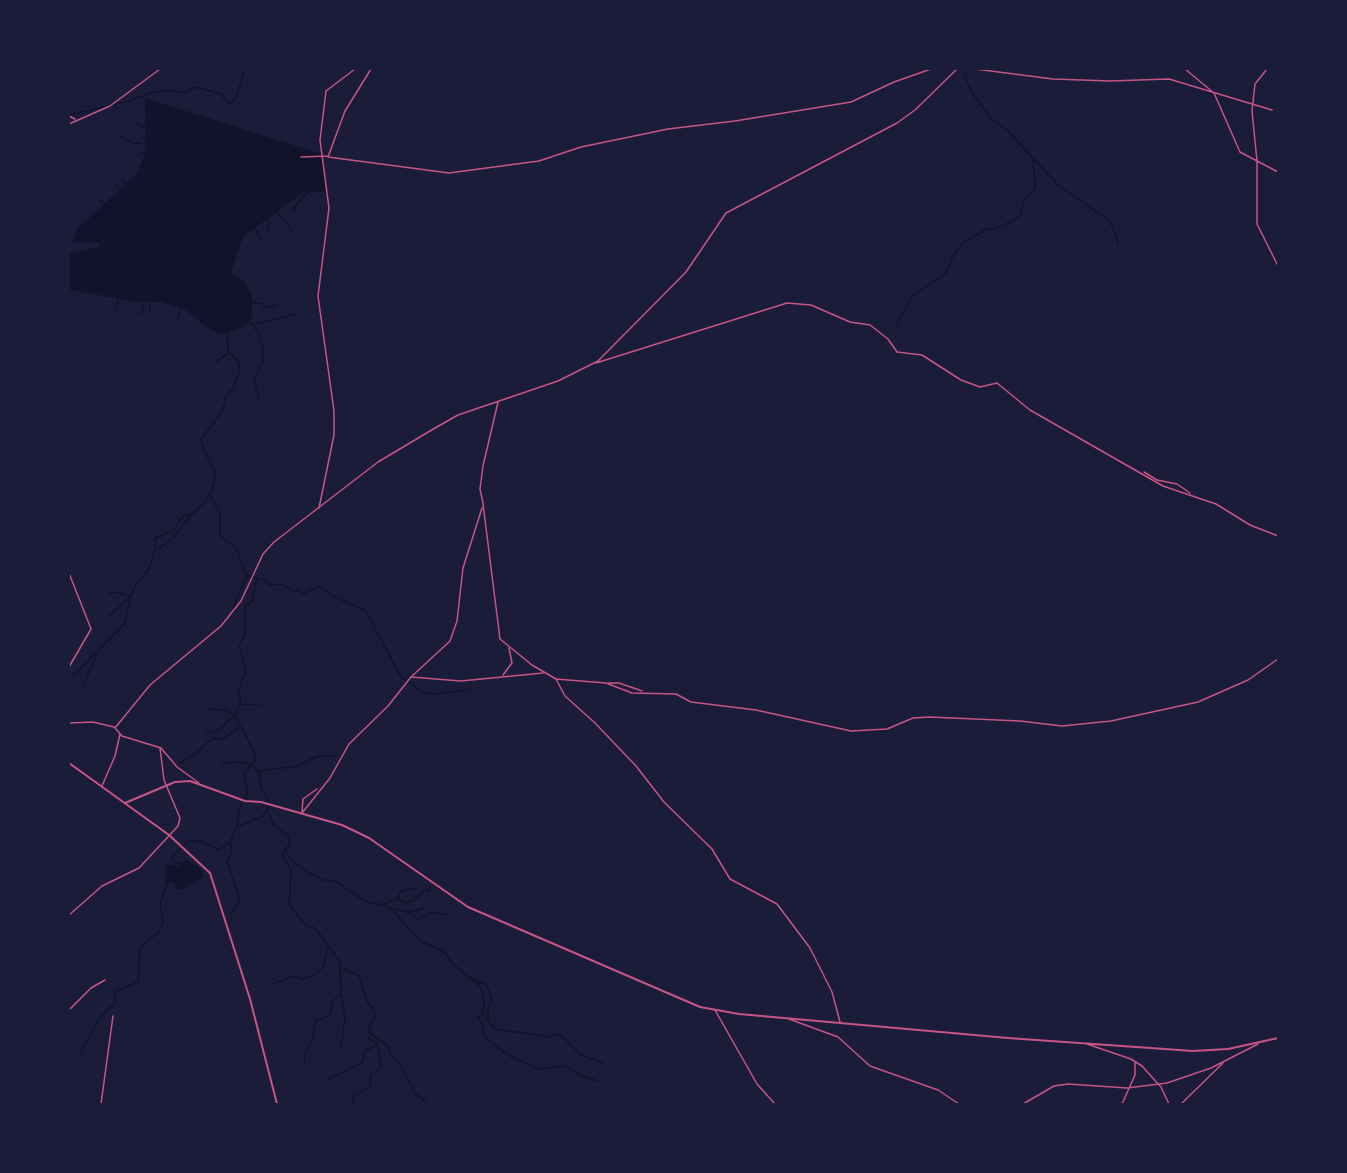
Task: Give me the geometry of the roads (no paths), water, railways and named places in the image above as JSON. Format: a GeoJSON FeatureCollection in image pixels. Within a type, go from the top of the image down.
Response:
{"type":"FeatureCollection","features":[{"type":"Feature","properties":{"kind":"street"},"geometry":{"type":"LineString","coordinates":[[69,124],[110,105],[160,69]]}},
{"type":"Feature","properties":{"kind":"street"},"geometry":{"type":"LineString","coordinates":[[318,508],[334,435],[334,411],[318,296],[329,208],[320,140],[325,93],[354,69]]}},
{"type":"Feature","properties":{"kind":"street"},"geometry":{"type":"LineString","coordinates":[[328,157],[345,111],[371,69]]}},
{"type":"Feature","properties":{"kind":"street"},"geometry":{"type":"LineString","coordinates":[[301,157],[322,156],[449,173],[522,165],[598,143],[668,129],[758,118],[851,102],[931,69]]}},
{"type":"Feature","properties":{"kind":"street"},"geometry":{"type":"LineString","coordinates":[[594,364],[667,294],[694,262],[712,229],[726,213],[897,123],[915,110],[957,69]]}},
{"type":"Feature","properties":{"kind":"street"},"geometry":{"type":"LineString","coordinates":[[975,69],[1053,79],[1110,81],[1169,79],[1272,110]]}},
{"type":"Feature","properties":{"kind":"street"},"geometry":{"type":"LineString","coordinates":[[1185,69],[1211,90],[1225,114],[1240,152],[1278,172]]}},
{"type":"Feature","properties":{"kind":"street"},"geometry":{"type":"LineString","coordinates":[[1267,69],[1257,80],[1253,103],[1253,130],[1257,161],[1257,224],[1278,266]]}},
{"type":"Feature","properties":{"kind":"street"},"geometry":{"type":"LineString","coordinates":[[69,116],[76,119]]}},
{"type":"Feature","properties":{"kind":"street"},"geometry":{"type":"LineString","coordinates":[[115,728],[150,685],[221,626],[241,601],[263,554],[274,542],[378,462],[458,416],[558,381],[594,364],[787,303],[798,302],[850,322],[870,325],[888,339],[897,352],[922,355],[934,361],[943,371],[975,386],[997,383],[1017,401],[1038,415],[1163,486],[1216,504],[1254,527],[1271,531],[1278,536]]}},
{"type":"Feature","properties":{"kind":"street"},"geometry":{"type":"LineString","coordinates":[[498,401],[480,489],[498,634],[509,647],[555,679],[619,683],[645,692]]}},
{"type":"Feature","properties":{"kind":"street"},"geometry":{"type":"LineString","coordinates":[[1140,472],[1151,475],[1157,480],[1178,484],[1190,494]]}},
{"type":"Feature","properties":{"kind":"street"},"geometry":{"type":"LineString","coordinates":[[302,813],[330,778],[350,744],[388,705],[411,677],[445,648],[454,632],[463,568],[483,504]]}},
{"type":"Feature","properties":{"kind":"street"},"geometry":{"type":"LineString","coordinates":[[69,573],[91,629],[69,667]]}},
{"type":"Feature","properties":{"kind":"street"},"geometry":{"type":"LineString","coordinates":[[501,676],[508,672],[512,663],[509,647]]}},
{"type":"Feature","properties":{"kind":"street"},"geometry":{"type":"LineString","coordinates":[[606,683],[632,693],[676,694],[691,702],[740,707],[860,731],[887,729],[913,718],[930,717],[1069,725],[1112,721],[1198,702],[1206,696],[1248,680],[1278,659]]}},
{"type":"Feature","properties":{"kind":"street"},"geometry":{"type":"LineString","coordinates":[[411,677],[461,681],[544,673]]}},
{"type":"Feature","properties":{"kind":"street"},"geometry":{"type":"LineString","coordinates":[[555,679],[565,696],[595,723],[636,766],[664,802],[712,849],[730,879],[777,904],[810,948],[832,992],[840,1023]]}},
{"type":"Feature","properties":{"kind":"street"},"geometry":{"type":"LineString","coordinates":[[69,723],[93,722],[115,728],[120,734],[160,747],[177,767],[199,783]]}},
{"type":"Feature","properties":{"kind":"street"},"geometry":{"type":"LineString","coordinates":[[102,787],[115,756],[120,734]]}},
{"type":"Feature","properties":{"kind":"street"},"geometry":{"type":"LineString","coordinates":[[69,915],[102,886],[139,868],[175,830],[180,818],[166,786],[160,747]]}},
{"type":"Feature","properties":{"kind":"street"},"geometry":{"type":"LineString","coordinates":[[69,764],[169,835],[202,864],[216,888],[277,1104]]}},
{"type":"Feature","properties":{"kind":"street"},"geometry":{"type":"LineString","coordinates":[[125,803],[184,781],[199,783],[245,801],[302,813],[342,825],[369,838],[468,907],[665,994],[715,1010],[840,1023],[1193,1051],[1259,1043],[1278,1038]]}},
{"type":"Feature","properties":{"kind":"street"},"geometry":{"type":"LineString","coordinates":[[302,813],[303,799],[320,788]]}},
{"type":"Feature","properties":{"kind":"street"},"geometry":{"type":"LineString","coordinates":[[69,1010],[91,988],[105,980]]}},
{"type":"Feature","properties":{"kind":"street"},"geometry":{"type":"LineString","coordinates":[[715,1010],[757,1084],[775,1104]]}},
{"type":"Feature","properties":{"kind":"street"},"geometry":{"type":"LineString","coordinates":[[101,1104],[113,1016]]}},
{"type":"Feature","properties":{"kind":"street"},"geometry":{"type":"LineString","coordinates":[[786,1018],[838,1037],[870,1066],[938,1090],[959,1104]]}},
{"type":"Feature","properties":{"kind":"street"},"geometry":{"type":"LineString","coordinates":[[1084,1043],[1135,1061],[1160,1084],[1169,1104]]}},
{"type":"Feature","properties":{"kind":"street"},"geometry":{"type":"LineString","coordinates":[[1023,1104],[1054,1086],[1068,1084],[1129,1088],[1182,1079],[1228,1060],[1259,1043]]}},
{"type":"Feature","properties":{"kind":"street"},"geometry":{"type":"LineString","coordinates":[[1181,1104],[1200,1083],[1228,1060]]}},
{"type":"Feature","properties":{"kind":"street"},"geometry":{"type":"LineString","coordinates":[[1122,1104],[1137,1069],[1135,1061]]}},
{"type":"Feature","properties":{"kind":"waterway"},"geometry":{"type":"LineString","coordinates":[[69,115],[129,101],[150,93],[167,90],[184,93],[196,87],[221,94],[229,104],[236,98],[245,69]]}},
{"type":"Feature","properties":{"kind":"waterway"},"geometry":{"type":"LineString","coordinates":[[964,75],[973,94],[991,118],[1008,131],[1058,185],[1108,220],[1113,227],[1118,244]]}},
{"type":"Feature","properties":{"kind":"waterway"},"geometry":{"type":"LineString","coordinates":[[135,122],[147,129]]}},
{"type":"Feature","properties":{"kind":"waterway"},"geometry":{"type":"LineString","coordinates":[[140,135],[148,141]]}},
{"type":"Feature","properties":{"kind":"waterway"},"geometry":{"type":"LineString","coordinates":[[120,136],[132,143],[146,144]]}},
{"type":"Feature","properties":{"kind":"waterway"},"geometry":{"type":"LineString","coordinates":[[137,156],[147,151]]}},
{"type":"Feature","properties":{"kind":"waterway"},"geometry":{"type":"LineString","coordinates":[[896,326],[912,296],[946,273],[952,258],[964,242],[987,229],[995,229],[1017,219],[1021,213],[1023,200],[1035,189],[1033,159]]}},
{"type":"Feature","properties":{"kind":"waterway"},"geometry":{"type":"LineString","coordinates":[[122,179],[127,185]]}},
{"type":"Feature","properties":{"kind":"waterway"},"geometry":{"type":"LineString","coordinates":[[115,184],[121,190]]}},
{"type":"Feature","properties":{"kind":"waterway"},"geometry":{"type":"LineString","coordinates":[[296,212],[293,208],[309,191]]}},
{"type":"Feature","properties":{"kind":"waterway"},"geometry":{"type":"LineString","coordinates":[[99,200],[106,204]]}},
{"type":"Feature","properties":{"kind":"waterway"},"geometry":{"type":"LineString","coordinates":[[90,209],[96,214]]}},
{"type":"Feature","properties":{"kind":"waterway"},"geometry":{"type":"LineString","coordinates":[[277,212],[292,230]]}},
{"type":"Feature","properties":{"kind":"waterway"},"geometry":{"type":"LineString","coordinates":[[267,218],[269,232]]}},
{"type":"Feature","properties":{"kind":"waterway"},"geometry":{"type":"LineString","coordinates":[[255,228],[261,240]]}},
{"type":"Feature","properties":{"kind":"waterway"},"geometry":{"type":"LineString","coordinates":[[116,310],[118,299]]}},
{"type":"Feature","properties":{"kind":"waterway"},"geometry":{"type":"LineString","coordinates":[[141,315],[144,301]]}},
{"type":"Feature","properties":{"kind":"waterway"},"geometry":{"type":"LineString","coordinates":[[150,301],[150,312]]}},
{"type":"Feature","properties":{"kind":"waterway"},"geometry":{"type":"LineString","coordinates":[[250,302],[267,304]]}},
{"type":"Feature","properties":{"kind":"waterway"},"geometry":{"type":"LineString","coordinates":[[263,308],[277,305]]}},
{"type":"Feature","properties":{"kind":"waterway"},"geometry":{"type":"LineString","coordinates":[[178,318],[182,308]]}},
{"type":"Feature","properties":{"kind":"waterway"},"geometry":{"type":"LineString","coordinates":[[252,325],[297,314]]}},
{"type":"Feature","properties":{"kind":"waterway"},"geometry":{"type":"LineString","coordinates":[[249,321],[258,332],[263,347],[263,362],[254,378],[259,399]]}},
{"type":"Feature","properties":{"kind":"waterway"},"geometry":{"type":"LineString","coordinates":[[108,617],[131,596],[136,584],[149,569],[156,545],[155,538],[173,531],[183,516],[192,514],[204,504],[212,490],[216,473],[204,451],[201,439],[222,412],[226,396],[234,387],[240,370],[238,361],[228,351],[227,332]]}},
{"type":"Feature","properties":{"kind":"waterway"},"geometry":{"type":"LineString","coordinates":[[215,362],[229,353]]}},
{"type":"Feature","properties":{"kind":"waterway"},"geometry":{"type":"LineString","coordinates":[[210,494],[220,514],[220,536],[236,548],[246,575],[267,581],[268,585],[284,584],[292,591],[298,590],[303,594],[319,586],[333,596],[366,611],[400,676],[422,692],[434,694],[472,689]]}},
{"type":"Feature","properties":{"kind":"waterway"},"geometry":{"type":"LineString","coordinates":[[158,549],[172,539],[192,514]]}},
{"type":"Feature","properties":{"kind":"waterway"},"geometry":{"type":"LineString","coordinates":[[234,605],[247,576]]}},
{"type":"Feature","properties":{"kind":"waterway"},"geometry":{"type":"LineString","coordinates":[[237,827],[240,807],[248,792],[244,774],[255,760],[254,750],[235,717],[241,700],[238,691],[246,672],[239,645],[245,635],[245,607],[252,601],[257,579]]}},
{"type":"Feature","properties":{"kind":"waterway"},"geometry":{"type":"LineString","coordinates":[[69,676],[75,674],[125,623],[131,596],[115,592],[108,594]]}},
{"type":"Feature","properties":{"kind":"waterway"},"geometry":{"type":"LineString","coordinates":[[83,686],[97,654]]}},
{"type":"Feature","properties":{"kind":"waterway"},"geometry":{"type":"LineString","coordinates":[[241,705],[260,704]]}},
{"type":"Feature","properties":{"kind":"waterway"},"geometry":{"type":"LineString","coordinates":[[209,709],[225,710],[233,714]]}},
{"type":"Feature","properties":{"kind":"waterway"},"geometry":{"type":"LineString","coordinates":[[206,733],[219,730],[236,713]]}},
{"type":"Feature","properties":{"kind":"waterway"},"geometry":{"type":"LineString","coordinates":[[180,763],[198,752],[212,738],[223,739],[238,728]]}},
{"type":"Feature","properties":{"kind":"waterway"},"geometry":{"type":"LineString","coordinates":[[257,771],[298,766],[317,756],[337,756]]}},
{"type":"Feature","properties":{"kind":"waterway"},"geometry":{"type":"LineString","coordinates":[[222,763],[242,762],[253,765],[260,775],[261,789],[268,799],[269,807],[263,816],[237,827],[230,842],[232,851],[227,862],[240,899],[234,911],[230,913]]}},
{"type":"Feature","properties":{"kind":"waterway"},"geometry":{"type":"LineString","coordinates":[[268,812],[274,825],[289,836],[289,845],[282,855],[291,871],[289,905],[308,928],[313,927],[319,933],[341,963],[340,967],[359,976],[367,1001],[376,1014],[369,1028],[371,1035],[368,1039],[377,1042],[381,1067],[370,1075],[371,1085],[353,1097],[353,1104]]}},
{"type":"Feature","properties":{"kind":"waterway"},"geometry":{"type":"LineString","coordinates":[[181,864],[174,862],[172,857],[188,841],[200,841],[219,850],[230,842]]}},
{"type":"Feature","properties":{"kind":"waterway"},"geometry":{"type":"LineString","coordinates":[[285,849],[288,856],[304,870],[323,880],[337,882],[365,901],[389,907],[421,941],[445,952],[452,963],[481,987],[484,999],[483,1015],[495,1029],[550,1037],[560,1034],[581,1055],[603,1063]]}},
{"type":"Feature","properties":{"kind":"waterway"},"geometry":{"type":"LineString","coordinates":[[383,904],[397,899],[405,903],[417,899],[423,891],[429,890],[430,885]]}},
{"type":"Feature","properties":{"kind":"waterway"},"geometry":{"type":"LineString","coordinates":[[80,1053],[100,1017],[115,1003],[115,991],[138,982],[140,947],[159,932],[163,923],[160,904],[166,887]]}},
{"type":"Feature","properties":{"kind":"waterway"},"geometry":{"type":"LineString","coordinates":[[398,898],[401,891],[415,888]]}},
{"type":"Feature","properties":{"kind":"waterway"},"geometry":{"type":"LineString","coordinates":[[409,913],[425,907]]}},
{"type":"Feature","properties":{"kind":"waterway"},"geometry":{"type":"LineString","coordinates":[[392,909],[407,911],[419,920],[429,913],[446,914]]}},
{"type":"Feature","properties":{"kind":"waterway"},"geometry":{"type":"LineString","coordinates":[[273,984],[293,976],[302,979],[313,976],[323,967],[328,948]]}},
{"type":"Feature","properties":{"kind":"waterway"},"geometry":{"type":"LineString","coordinates":[[305,1063],[304,1055],[313,1039],[315,1021],[330,1015],[333,1001],[341,994],[340,967]]}},
{"type":"Feature","properties":{"kind":"waterway"},"geometry":{"type":"LineString","coordinates":[[471,978],[487,985],[492,1000],[488,1007],[488,1021]]}},
{"type":"Feature","properties":{"kind":"waterway"},"geometry":{"type":"LineString","coordinates":[[341,994],[345,1018],[341,1046]]}},
{"type":"Feature","properties":{"kind":"waterway"},"geometry":{"type":"LineString","coordinates":[[484,1013],[478,1018],[483,1025],[484,1037],[508,1055],[538,1069],[565,1066],[580,1075],[598,1081]]}},
{"type":"Feature","properties":{"kind":"waterway"},"geometry":{"type":"LineString","coordinates":[[372,1035],[388,1046],[390,1054],[400,1064],[415,1093],[429,1104]]}},
{"type":"Feature","properties":{"kind":"waterway"},"geometry":{"type":"LineString","coordinates":[[326,1080],[362,1063],[365,1051],[377,1045]]}}]}
